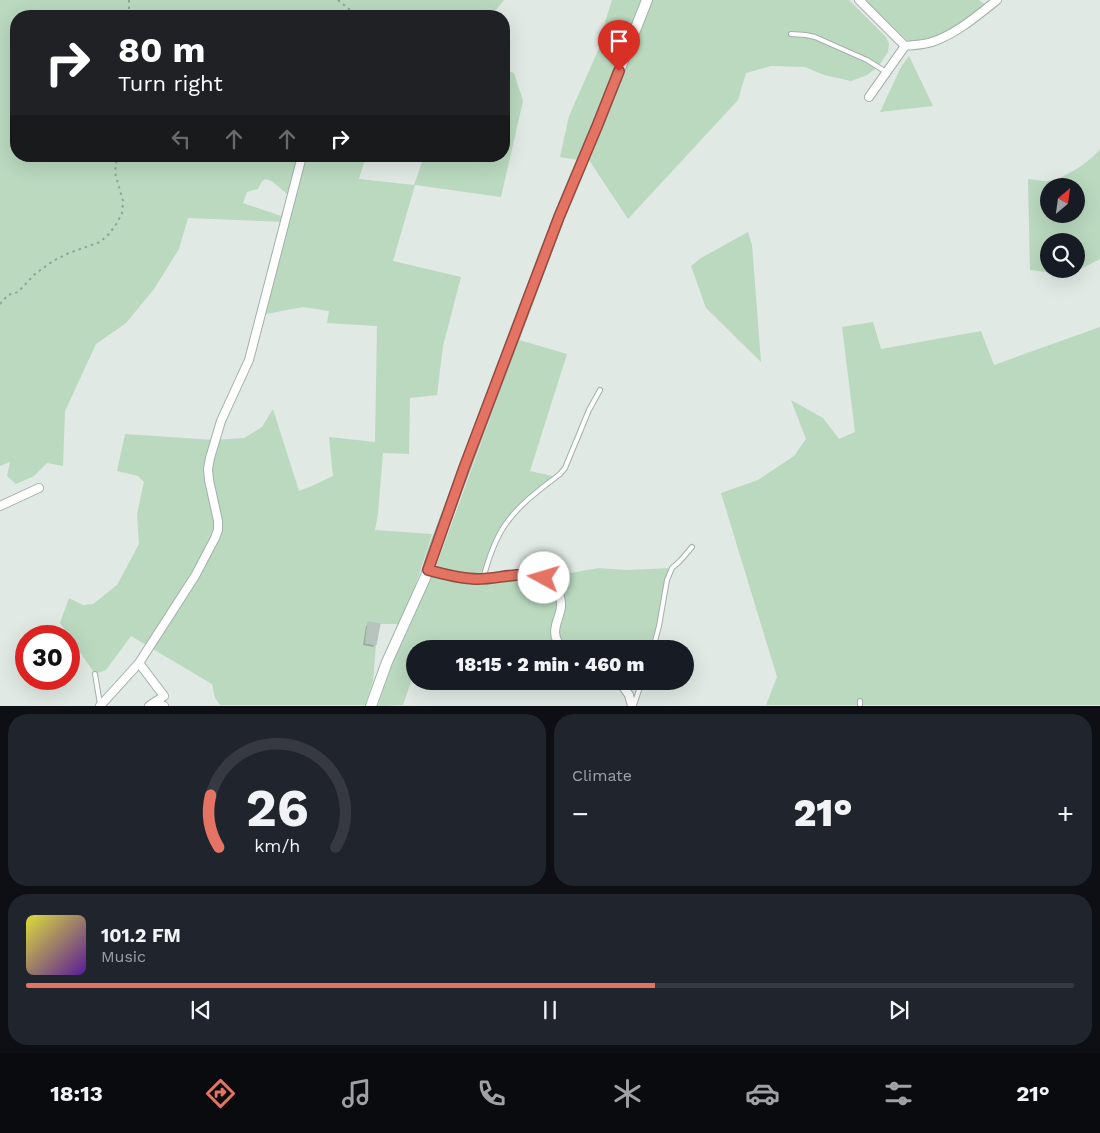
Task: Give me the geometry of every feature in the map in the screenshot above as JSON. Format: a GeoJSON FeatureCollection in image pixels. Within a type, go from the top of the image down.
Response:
{"type":"FeatureCollection","features":[{"type":"Feature","properties":{"kind":"street"},"geometry":{"type":"LineString","coordinates":[[371,706],[387,662],[428,570],[559,217],[647,0]]}},
{"type":"Feature","properties":{"kind":"street"},"geometry":{"type":"LineString","coordinates":[[858,0],[904,46]]}},
{"type":"Feature","properties":{"kind":"street"},"geometry":{"type":"LineString","coordinates":[[869,97],[904,46],[931,42],[950,34],[975,18],[997,0]]}},
{"type":"Feature","properties":{"kind":"street"},"geometry":{"type":"LineString","coordinates":[[100,706],[139,662],[195,576],[218,530],[218,521],[209,480],[210,458],[221,421],[249,360],[300,162]]}},
{"type":"Feature","properties":{"kind":"street"},"geometry":{"type":"LineString","coordinates":[[0,506],[39,488]]}},
{"type":"Feature","properties":{"kind":"street"},"geometry":{"type":"LineString","coordinates":[[428,570],[448,576],[476,579],[530,574],[544,578],[555,588],[561,601],[555,626],[556,640]]}},
{"type":"Feature","properties":{"kind":"street"},"geometry":{"type":"LineString","coordinates":[[139,662],[164,696],[152,704]]}},
{"type":"Feature","properties":{"kind":"street"},"geometry":{"type":"LineString","coordinates":[[625,690],[633,706]]}},
{"type":"Feature","properties":{"kind":"street"},"geometry":{"type":"LineString","coordinates":[[152,704],[164,706]]}},
{"type":"Feature","properties":{"kind":"lane"},"geometry":{"type":"LineString","coordinates":[[792,34],[815,37],[867,60],[886,72]]}},
{"type":"Feature","properties":{"kind":"lane"},"geometry":{"type":"LineString","coordinates":[[483,579],[490,553],[505,525],[519,508],[565,468],[589,410],[600,390]]}},
{"type":"Feature","properties":{"kind":"lane"},"geometry":{"type":"LineString","coordinates":[[655,640],[667,580],[672,568],[692,546]]}},
{"type":"Feature","properties":{"kind":"lane"},"geometry":{"type":"LineString","coordinates":[[95,674],[100,706]]}},
{"type":"Feature","properties":{"kind":"lane"},"geometry":{"type":"LineString","coordinates":[[633,706],[639,690]]}},
{"type":"Feature","properties":{"kind":"path"},"geometry":{"type":"LineString","coordinates":[[338,0],[350,10]]}},
{"type":"Feature","properties":{"kind":"path"},"geometry":{"type":"LineString","coordinates":[[0,304],[8,295],[18,292],[35,274],[53,261],[100,242],[109,234],[117,224],[122,213],[122,201],[115,173],[116,162]]}},
{"type":"Feature","properties":{"kind":"green space"},"geometry":{"type":"Polygon","coordinates":[[[0,0],[504,0],[496,10],[10,10],[10,162],[364,162],[359,179],[414,185],[422,162],[509,162],[501,197],[415,185],[393,261],[461,277],[443,346],[437,395],[410,398],[409,454],[383,453],[375,530],[432,534],[400,624],[368,622],[365,643],[376,645],[373,681],[365,705],[220,705],[215,698],[212,684],[131,636],[106,670],[95,674],[80,652],[80,625],[61,625],[60,623],[69,598],[83,605],[93,604],[117,585],[139,544],[137,514],[144,482],[138,476],[117,471],[125,434],[214,440],[244,438],[262,427],[273,409],[299,491],[333,476],[329,437],[375,442],[377,326],[327,323],[329,311],[303,307],[261,315],[285,222],[188,218],[179,249],[154,289],[126,323],[96,344],[65,411],[63,466],[47,463],[34,476],[16,484],[7,476],[10,462],[0,466],[0,0]],[[266,179],[262,181],[258,189],[247,192],[243,203],[281,216],[288,195],[273,182],[266,179]]]}},
{"type":"Feature","properties":{"kind":"green space"},"geometry":{"type":"Polygon","coordinates":[[[612,0],[642,0],[578,160],[560,157],[569,116],[600,46],[612,0]]]}},
{"type":"Feature","properties":{"kind":"green space"},"geometry":{"type":"Polygon","coordinates":[[[653,0],[849,0],[886,37],[889,44],[888,52],[878,67],[867,75],[851,81],[824,75],[805,67],[771,66],[746,73],[738,100],[628,219],[589,160],[653,0]]]}},
{"type":"Feature","properties":{"kind":"green space"},"geometry":{"type":"Polygon","coordinates":[[[865,0],[979,0],[988,7],[950,34],[912,45],[865,0]]]}},
{"type":"Feature","properties":{"kind":"green space"},"geometry":{"type":"Polygon","coordinates":[[[909,56],[933,106],[880,112],[901,67],[909,56]]]}},
{"type":"Feature","properties":{"kind":"green space"},"geometry":{"type":"Polygon","coordinates":[[[510,72],[514,73],[523,101],[510,158],[510,72]]]}},
{"type":"Feature","properties":{"kind":"green space"},"geometry":{"type":"Polygon","coordinates":[[[1100,149],[1100,259],[1085,267],[1085,233],[1040,233],[1040,271],[1030,270],[1028,179],[1040,180],[1040,223],[1085,223],[1085,178],[1059,178],[1083,164],[1100,149]]]}},
{"type":"Feature","properties":{"kind":"green space"},"geometry":{"type":"Polygon","coordinates":[[[748,232],[752,245],[761,362],[706,308],[691,266],[701,258],[748,232]]]}},
{"type":"Feature","properties":{"kind":"green space"},"geometry":{"type":"Polygon","coordinates":[[[873,322],[881,349],[981,331],[994,365],[1100,327],[1100,705],[766,705],[777,677],[721,493],[758,480],[794,456],[806,439],[791,400],[823,418],[839,439],[855,432],[842,327],[873,322]]]}},
{"type":"Feature","properties":{"kind":"green space"},"geometry":{"type":"Polygon","coordinates":[[[519,340],[567,354],[530,471],[557,477],[519,508],[497,539],[483,579],[544,578],[598,568],[626,570],[672,568],[667,580],[655,640],[406,640],[406,690],[408,690],[403,705],[378,706],[389,672],[434,572],[519,340]]]}},
{"type":"Feature","properties":{"kind":"building"},"geometry":{"type":"Polygon","coordinates":[[[368,622],[380,624],[376,645],[365,643],[368,622]]]}},
{"type":"Feature","properties":{"kind":"route"},"geometry":{"type":"LineString","coordinates":[[544,578],[530,574],[494,579],[476,579],[448,576],[428,570],[464,468],[559,217],[619,71]]}}]}
